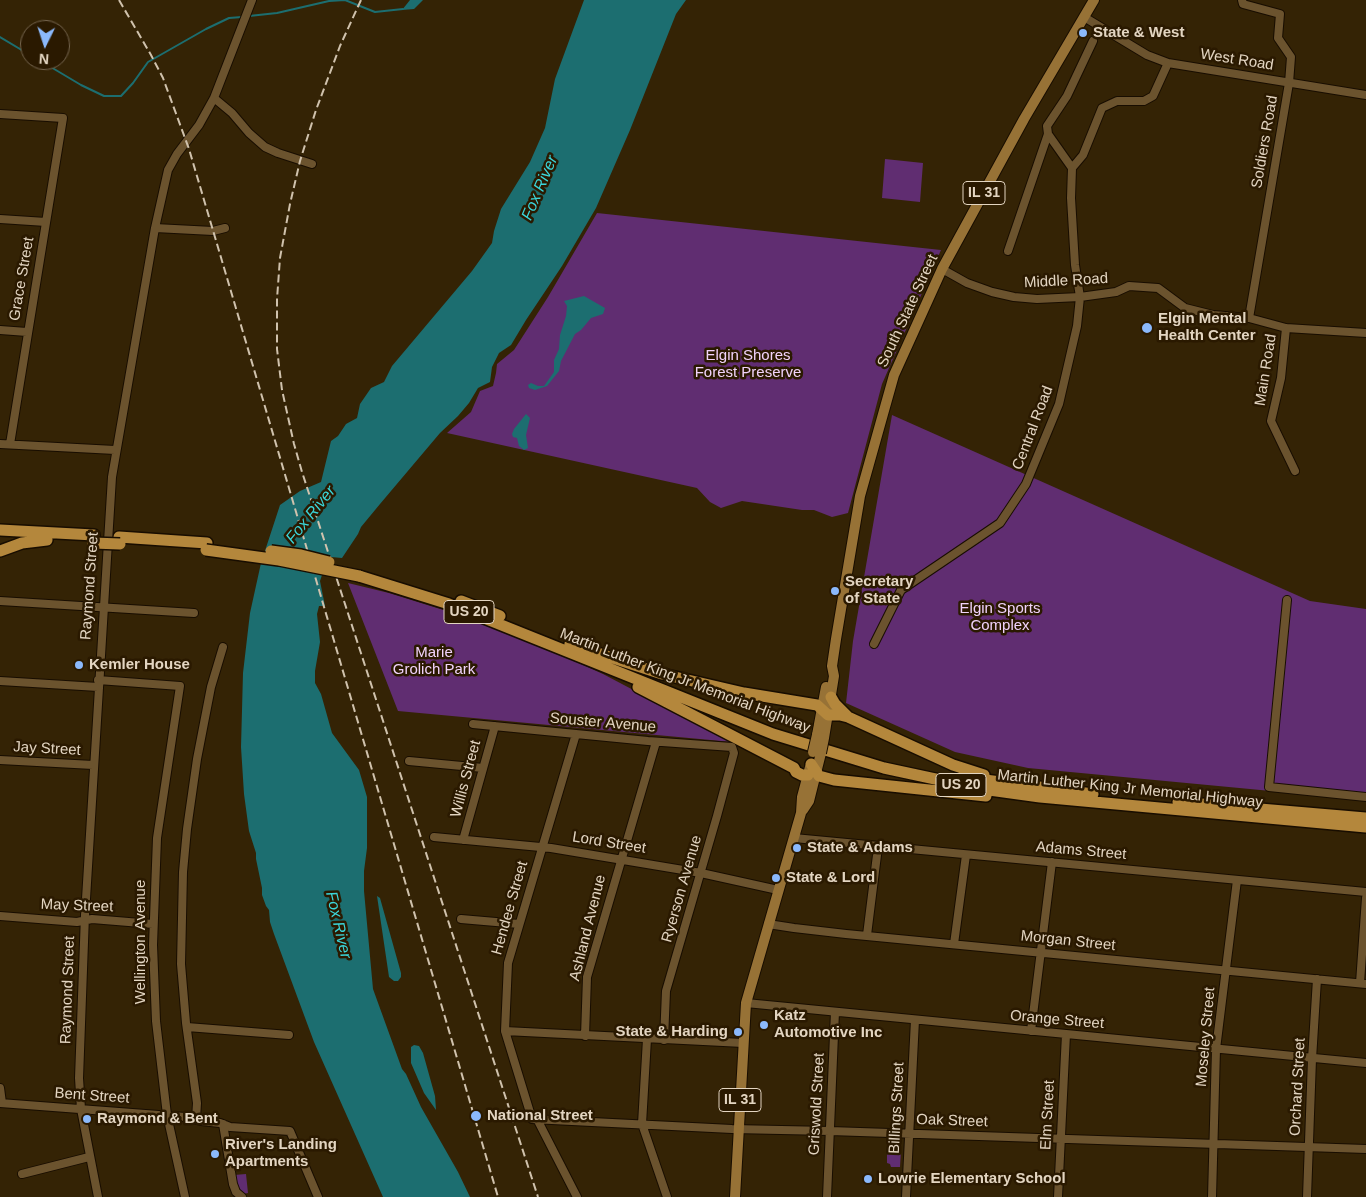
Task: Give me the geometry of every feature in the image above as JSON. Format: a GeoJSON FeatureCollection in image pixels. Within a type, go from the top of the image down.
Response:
{"type":"FeatureCollection","features":[{"type":"Feature","properties":{"kind":"highway"},"geometry":{"type":"LineString","coordinates":[[0,523],[18,531]]}},
{"type":"Feature","properties":{"kind":"highway","name":"Martin Luther King Jr Memorial Highway"},"geometry":{"type":"LineString","coordinates":[[0,530],[93,539]]}},
{"type":"Feature","properties":{"kind":"highway","name":"Martin Luther King Jr Memorial Highway"},"geometry":{"type":"LineString","coordinates":[[0,538],[119,540],[206,546],[359,573],[430,590],[481,608],[780,729],[830,746],[932,772],[1034,787],[1366,818]]}},
{"type":"Feature","properties":{"kind":"highway"},"geometry":{"type":"LineString","coordinates":[[0,551],[22,543],[47,540]]}},
{"type":"Feature","properties":{"kind":"highway","name":"Martin Luther King Jr Memorial Highway"},"geometry":{"type":"LineString","coordinates":[[359,573],[449,604],[773,734],[884,768],[982,789],[1137,806],[1366,827]]}},
{"type":"Feature","properties":{"kind":"highway"},"geometry":{"type":"LineString","coordinates":[[570,644],[662,674],[744,693],[817,705],[825,712],[848,717],[953,765],[990,777],[1034,787]]}},
{"type":"Feature","properties":{"kind":"highway"},"geometry":{"type":"LineString","coordinates":[[577,655],[794,768],[796,772],[802,775],[814,763],[819,776],[834,780],[1008,798],[1137,806]]}},
{"type":"Feature","properties":{"kind":"highway"},"geometry":{"type":"LineString","coordinates":[[831,698],[834,704],[848,717]]}},
{"type":"Feature","properties":{"kind":"main road","name":"South State Street"},"geometry":{"type":"LineString","coordinates":[[736,1197],[746,1003],[801,813],[809,801],[814,763],[825,712],[828,674],[832,666],[854,525],[876,434],[894,375],[942,269],[1024,119],[1094,0]]}},
{"type":"Feature","properties":{"kind":"main road","name":"South State Street"},"geometry":{"type":"LineString","coordinates":[[825,712],[831,698],[834,676],[832,666]]}},
{"type":"Feature","properties":{"kind":"street","name":"Raymond Street"},"geometry":{"type":"LineString","coordinates":[[98,1197],[81,1109],[79,1078],[84,921],[110,500],[115,450],[155,228],[168,170],[199,125],[214,98],[252,0]]}},
{"type":"Feature","properties":{"kind":"street","name":"Soldiers Road"},"geometry":{"type":"LineString","coordinates":[[1242,0],[1243,4],[1280,14],[1278,38],[1291,58],[1289,83],[1250,318]]}},
{"type":"Feature","properties":{"kind":"street","name":"West Road"},"geometry":{"type":"LineString","coordinates":[[1084,17],[1147,55],[1168,64],[1366,95]]}},
{"type":"Feature","properties":{"kind":"street"},"geometry":{"type":"LineString","coordinates":[[1008,251],[1048,134],[1047,126],[1067,96],[1093,41]]}},
{"type":"Feature","properties":{"kind":"street"},"geometry":{"type":"LineString","coordinates":[[1048,134],[1072,168],[1083,155],[1102,108],[1117,101],[1144,101],[1153,96],[1168,64]]}},
{"type":"Feature","properties":{"kind":"street"},"geometry":{"type":"LineString","coordinates":[[214,98],[265,146],[278,154],[312,164]]}},
{"type":"Feature","properties":{"kind":"street","name":"Grace Street"},"geometry":{"type":"LineString","coordinates":[[0,114],[63,118],[10,444]]}},
{"type":"Feature","properties":{"kind":"street","name":"Central Road"},"geometry":{"type":"LineString","coordinates":[[874,644],[901,590],[1000,523],[1026,484],[1060,404],[1077,326],[1080,296],[1075,265],[1072,168]]}},
{"type":"Feature","properties":{"kind":"street"},"geometry":{"type":"LineString","coordinates":[[0,219],[46,222]]}},
{"type":"Feature","properties":{"kind":"street"},"geometry":{"type":"LineString","coordinates":[[155,228],[213,231],[225,228]]}},
{"type":"Feature","properties":{"kind":"street","name":"Middle Road"},"geometry":{"type":"LineString","coordinates":[[942,269],[967,283],[1014,297],[1037,300],[1116,292],[1129,286],[1158,288],[1185,308],[1213,315],[1250,318],[1286,328],[1366,334]]}},
{"type":"Feature","properties":{"kind":"street","name":"Main Road"},"geometry":{"type":"LineString","coordinates":[[1286,328],[1281,378],[1271,421],[1295,471]]}},
{"type":"Feature","properties":{"kind":"street"},"geometry":{"type":"LineString","coordinates":[[0,330],[27,332]]}},
{"type":"Feature","properties":{"kind":"street"},"geometry":{"type":"LineString","coordinates":[[0,444],[115,450]]}},
{"type":"Feature","properties":{"kind":"street"},"geometry":{"type":"LineString","coordinates":[[1287,600],[1269,788],[1366,797]]}},
{"type":"Feature","properties":{"kind":"street"},"geometry":{"type":"LineString","coordinates":[[0,602],[194,613]]}},
{"type":"Feature","properties":{"kind":"street"},"geometry":{"type":"LineString","coordinates":[[196,1120],[197,1104],[181,960],[181,911],[184,863],[197,759],[211,686],[223,646]]}},
{"type":"Feature","properties":{"kind":"street"},"geometry":{"type":"LineString","coordinates":[[0,681],[98,684]]}},
{"type":"Feature","properties":{"kind":"street","name":"Wellington Avenue"},"geometry":{"type":"LineString","coordinates":[[98,684],[180,686],[157,838],[153,924],[156,1021],[167,1115],[186,1197]]}},
{"type":"Feature","properties":{"kind":"street","name":"Souster Avenue"},"geometry":{"type":"LineString","coordinates":[[473,724],[656,742],[732,747]]}},
{"type":"Feature","properties":{"kind":"street","name":"Willis Street"},"geometry":{"type":"LineString","coordinates":[[463,840],[494,726]]}},
{"type":"Feature","properties":{"kind":"street","name":"Hendee Street"},"geometry":{"type":"LineString","coordinates":[[576,734],[508,963],[505,1031],[532,1119],[537,1120],[578,1197]]}},
{"type":"Feature","properties":{"kind":"street","name":"Ashland Avenue"},"geometry":{"type":"LineString","coordinates":[[585,1036],[587,976],[656,742]]}},
{"type":"Feature","properties":{"kind":"street","name":"Ryerson Avenue"},"geometry":{"type":"LineString","coordinates":[[664,1040],[666,990],[734,754],[732,747]]}},
{"type":"Feature","properties":{"kind":"street","name":"Jay Street"},"geometry":{"type":"LineString","coordinates":[[0,760],[93,765]]}},
{"type":"Feature","properties":{"kind":"street"},"geometry":{"type":"LineString","coordinates":[[409,761],[483,768]]}},
{"type":"Feature","properties":{"kind":"street","name":"Lord Street"},"geometry":{"type":"LineString","coordinates":[[434,837],[542,847],[620,859],[701,873],[778,890]]}},
{"type":"Feature","properties":{"kind":"street","name":"Adams Street"},"geometry":{"type":"LineString","coordinates":[[794,838],[1366,892]]}},
{"type":"Feature","properties":{"kind":"street"},"geometry":{"type":"LineString","coordinates":[[867,936],[878,846]]}},
{"type":"Feature","properties":{"kind":"street"},"geometry":{"type":"LineString","coordinates":[[954,944],[966,855]]}},
{"type":"Feature","properties":{"kind":"street"},"geometry":{"type":"LineString","coordinates":[[1031,1032],[1052,862]]}},
{"type":"Feature","properties":{"kind":"street","name":"Moseley Street"},"geometry":{"type":"LineString","coordinates":[[1212,1197],[1216,1049],[1237,880]]}},
{"type":"Feature","properties":{"kind":"street"},"geometry":{"type":"LineString","coordinates":[[1363,984],[1366,898]]}},
{"type":"Feature","properties":{"kind":"street","name":"May Street"},"geometry":{"type":"LineString","coordinates":[[0,916],[153,924]]}},
{"type":"Feature","properties":{"kind":"street"},"geometry":{"type":"LineString","coordinates":[[461,919],[519,924]]}},
{"type":"Feature","properties":{"kind":"street","name":"Morgan Street"},"geometry":{"type":"LineString","coordinates":[[768,924],[867,936],[1363,984]]}},
{"type":"Feature","properties":{"kind":"street","name":"Orchard Street"},"geometry":{"type":"LineString","coordinates":[[1307,1197],[1317,979]]}},
{"type":"Feature","properties":{"kind":"street","name":"Orange Street"},"geometry":{"type":"LineString","coordinates":[[746,1003],[1366,1064]]}},
{"type":"Feature","properties":{"kind":"street","name":"Griswold Street"},"geometry":{"type":"LineString","coordinates":[[826,1197],[835,1012]]}},
{"type":"Feature","properties":{"kind":"street","name":"Billings Street"},"geometry":{"type":"LineString","coordinates":[[906,1197],[915,1020]]}},
{"type":"Feature","properties":{"kind":"street"},"geometry":{"type":"LineString","coordinates":[[187,1027],[289,1034]]}},
{"type":"Feature","properties":{"kind":"street"},"geometry":{"type":"LineString","coordinates":[[505,1031],[743,1043]]}},
{"type":"Feature","properties":{"kind":"street","name":"Elm Street"},"geometry":{"type":"LineString","coordinates":[[1058,1197],[1066,1034]]}},
{"type":"Feature","properties":{"kind":"street"},"geometry":{"type":"LineString","coordinates":[[646,1039],[642,1124],[667,1197]]}},
{"type":"Feature","properties":{"kind":"street"},"geometry":{"type":"LineString","coordinates":[[0,1088],[1,1103]]}},
{"type":"Feature","properties":{"kind":"street","name":"Bent Street"},"geometry":{"type":"LineString","coordinates":[[1,1103],[167,1115],[223,1124],[230,1127],[290,1131],[318,1197]]}},
{"type":"Feature","properties":{"kind":"street","name":"Oak Street"},"geometry":{"type":"LineString","coordinates":[[537,1120],[739,1129],[1366,1149]]}},
{"type":"Feature","properties":{"kind":"street"},"geometry":{"type":"LineString","coordinates":[[223,1124],[233,1184],[236,1192],[242,1197]]}},
{"type":"Feature","properties":{"kind":"street"},"geometry":{"type":"LineString","coordinates":[[22,1174],[89,1157]]}},
{"type":"Feature","properties":{"kind":"green space"},"geometry":{"type":"Polygon","coordinates":[[[885,159],[923,163],[920,202],[882,198],[885,159]]]}},
{"type":"Feature","properties":{"kind":"green space","name":"Elgin Shores Forest Preserve"},"geometry":{"type":"Polygon","coordinates":[[[597,213],[941,250],[882,384],[848,513],[832,517],[814,510],[742,501],[721,508],[710,502],[697,488],[447,433],[471,412],[480,391],[493,386],[497,364],[514,350],[548,297],[597,213]]]}},
{"type":"Feature","properties":{"kind":"green space","name":"Elgin Sports Complex"},"geometry":{"type":"Polygon","coordinates":[[[892,415],[1310,601],[1366,609],[1366,800],[1028,768],[955,752],[846,703],[853,641],[892,415]]]}},
{"type":"Feature","properties":{"kind":"green space","name":"Marie Grolich Park"},"geometry":{"type":"Polygon","coordinates":[[[348,583],[389,593],[469,618],[550,650],[603,674],[732,742],[398,711],[348,583]]]}},
{"type":"Feature","properties":{"kind":"green space"},"geometry":{"type":"Polygon","coordinates":[[[891,1149],[901,1150],[900,1167],[891,1167],[887,1163],[887,1155],[891,1149]]]}},
{"type":"Feature","properties":{"kind":"green space"},"geometry":{"type":"Polygon","coordinates":[[[246,1174],[248,1193],[243,1194],[238,1190],[234,1175],[246,1174]]]}},
{"type":"Feature","properties":{"kind":"water"},"geometry":{"type":"Polygon","coordinates":[[[410,0],[423,0],[414,9],[402,10],[410,0]]]}},
{"type":"Feature","properties":{"kind":"water","name":"Fox River"},"geometry":{"type":"Polygon","coordinates":[[[584,0],[686,0],[676,14],[630,130],[596,208],[562,266],[511,345],[499,353],[492,367],[490,382],[478,388],[469,403],[440,433],[380,504],[361,527],[342,558],[331,557],[327,560],[320,581],[325,606],[319,606],[317,614],[320,642],[315,683],[321,694],[332,733],[359,770],[367,797],[367,848],[364,891],[373,989],[402,1069],[470,1197],[383,1197],[314,1042],[274,934],[269,910],[262,895],[256,853],[249,831],[241,747],[243,673],[250,613],[261,563],[280,505],[300,491],[321,482],[331,441],[338,436],[346,424],[357,418],[360,404],[371,388],[384,382],[392,366],[472,271],[492,243],[501,209],[530,162],[545,128],[555,79],[584,0]]]}},
{"type":"Feature","properties":{"kind":"water"},"geometry":{"type":"Polygon","coordinates":[[[584,296],[605,308],[603,314],[591,318],[575,334],[561,361],[559,371],[547,386],[535,390],[529,388],[528,385],[531,383],[544,386],[554,372],[554,360],[559,349],[560,335],[566,316],[567,306],[564,301],[584,296]]]}},
{"type":"Feature","properties":{"kind":"water"},"geometry":{"type":"Polygon","coordinates":[[[526,414],[530,418],[526,435],[528,448],[524,450],[519,446],[517,438],[513,437],[512,434],[526,414]]]}},
{"type":"Feature","properties":{"kind":"water"},"geometry":{"type":"Polygon","coordinates":[[[377,896],[380,898],[401,973],[398,981],[394,981],[389,977],[377,896]]]}},
{"type":"Feature","properties":{"kind":"water"},"geometry":{"type":"Polygon","coordinates":[[[414,1045],[419,1046],[423,1053],[435,1096],[436,1110],[424,1093],[411,1063],[411,1047],[414,1045]]]}},
{"type":"Feature","properties":{"kind":"waterway"},"geometry":{"type":"LineString","coordinates":[[249,16],[277,13],[329,1],[345,0],[375,12],[403,9]]}},
{"type":"Feature","properties":{"kind":"waterway"},"geometry":{"type":"LineString","coordinates":[[56,70],[104,96],[121,96],[148,62],[206,29],[229,18],[242,17]]}},
{"type":"Feature","properties":{"kind":"waterway"},"geometry":{"type":"LineString","coordinates":[[0,37],[20,49]]}},
{"type":"Feature","properties":{"kind":"railway"},"geometry":{"type":"LineString","coordinates":[[119,0],[163,78],[189,149],[498,1197]]}},
{"type":"Feature","properties":{"kind":"railway"},"geometry":{"type":"LineString","coordinates":[[361,0],[340,46],[316,110],[300,161],[290,204],[280,258],[277,299],[277,349],[282,390],[302,472],[538,1197]]}},
{"type":"Feature","properties":{"kind":"place","name":"State & West"},"geometry":{"type":"Point","coordinates":[1083,33]}},
{"type":"Feature","properties":{"kind":"place","name":"Elgin Mental Health Center"},"geometry":{"type":"Point","coordinates":[1147,328]}},
{"type":"Feature","properties":{"kind":"place","name":"Secretary of State"},"geometry":{"type":"Point","coordinates":[835,591]}},
{"type":"Feature","properties":{"kind":"place","name":"Kemler House"},"geometry":{"type":"Point","coordinates":[79,665]}},
{"type":"Feature","properties":{"kind":"place","name":"State & Adams"},"geometry":{"type":"Point","coordinates":[797,848]}},
{"type":"Feature","properties":{"kind":"place","name":"State & Lord"},"geometry":{"type":"Point","coordinates":[776,878]}},
{"type":"Feature","properties":{"kind":"place","name":"Katz Automotive Inc"},"geometry":{"type":"Point","coordinates":[764,1025]}},
{"type":"Feature","properties":{"kind":"place","name":"State & Harding"},"geometry":{"type":"Point","coordinates":[738,1032]}},
{"type":"Feature","properties":{"kind":"place","name":"National Street"},"geometry":{"type":"Point","coordinates":[476,1116]}},
{"type":"Feature","properties":{"kind":"place","name":"Raymond & Bent"},"geometry":{"type":"Point","coordinates":[87,1119]}},
{"type":"Feature","properties":{"kind":"place","name":"River's Landing Apartments"},"geometry":{"type":"Point","coordinates":[215,1154]}},
{"type":"Feature","properties":{"kind":"place","name":"Lowrie Elementary School"},"geometry":{"type":"Point","coordinates":[868,1179]}}]}
